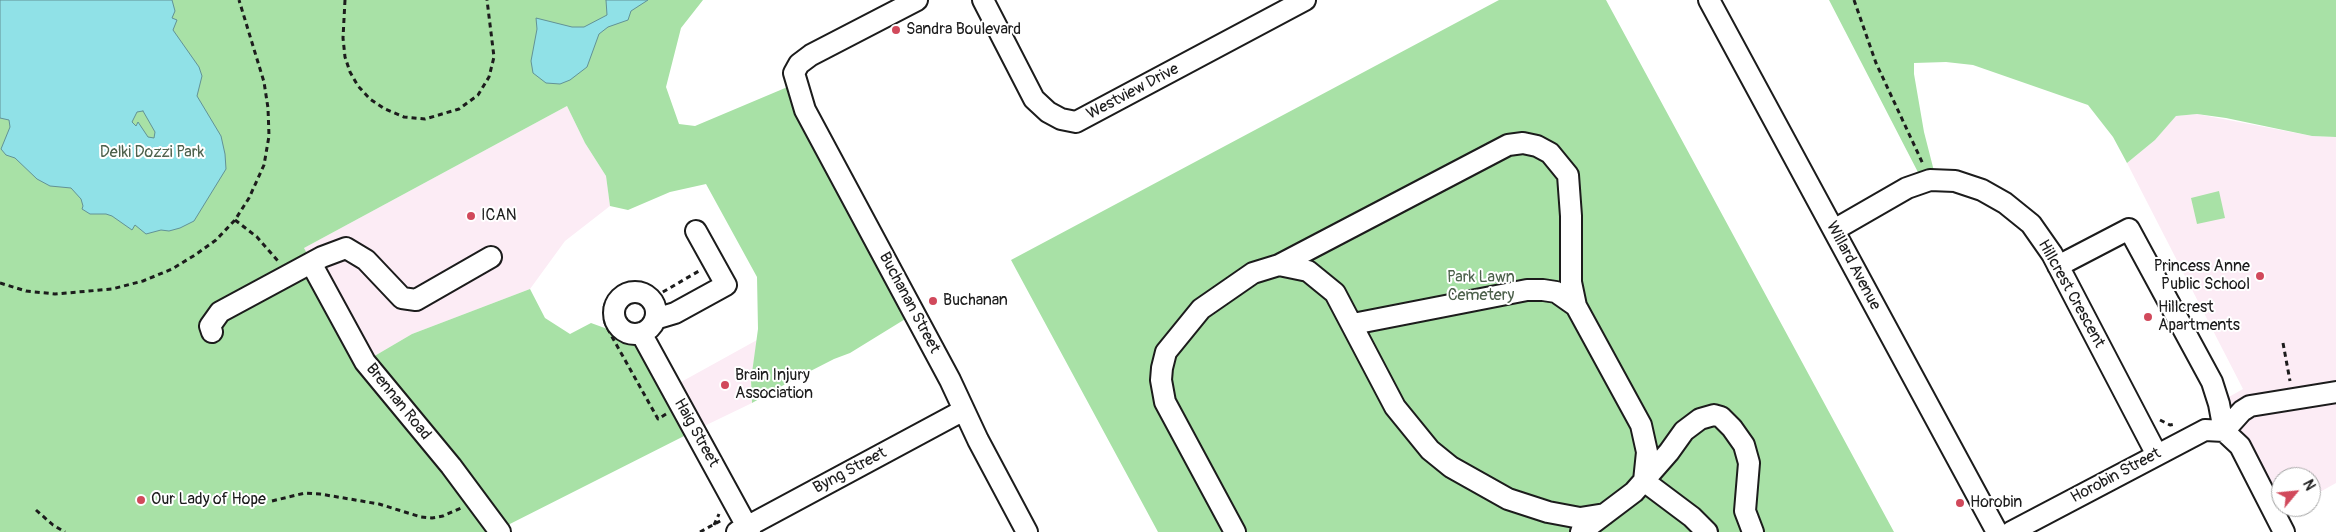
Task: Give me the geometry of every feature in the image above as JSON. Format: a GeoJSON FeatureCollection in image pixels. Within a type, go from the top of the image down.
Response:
{"type":"FeatureCollection","features":[{"type":"Feature","properties":{"kind":"street","name":"Buchanan Street"},"geometry":{"type":"LineString","coordinates":[[917,0],[811,55],[799,64],[794,73],[805,110],[1027,532]]}},
{"type":"Feature","properties":{"kind":"street","name":"Westview Drive"},"geometry":{"type":"LineString","coordinates":[[983,0],[1034,99],[1048,112],[1061,119],[1076,122],[1305,0]]}},
{"type":"Feature","properties":{"kind":"street","name":"Willard Avenue"},"geometry":{"type":"LineString","coordinates":[[1709,0],[1997,532]]}},
{"type":"Feature","properties":{"kind":"street"},"geometry":{"type":"LineString","coordinates":[[1235,532],[1165,402],[1161,380],[1166,352],[1201,309],[1253,274],[1279,265],[1508,145],[1523,143],[1537,146],[1550,154],[1568,175],[1571,216],[1571,282],[1576,306],[1641,425],[1646,452],[1644,481]]}},
{"type":"Feature","properties":{"kind":"street","name":"Hillcrest Crescent"},"geometry":{"type":"LineString","coordinates":[[1834,230],[1907,188],[1930,180],[1955,181],[1982,190],[2005,203],[2031,224],[2058,266],[2156,455]]}},
{"type":"Feature","properties":{"kind":"street"},"geometry":{"type":"LineString","coordinates":[[2058,266],[2129,229],[2212,382],[2219,404],[2224,431],[2240,446],[2284,532]]}},
{"type":"Feature","properties":{"kind":"street","name":"Haig Street"},"geometry":{"type":"LineString","coordinates":[[696,230],[726,285],[648,326],[744,530]]}},
{"type":"Feature","properties":{"kind":"street"},"geometry":{"type":"LineString","coordinates":[[212,332],[210,326],[220,312],[311,263],[346,248],[366,260],[402,298],[416,300],[491,257]]}},
{"type":"Feature","properties":{"kind":"street","name":"Brennan Road"},"geometry":{"type":"LineString","coordinates":[[311,263],[365,362],[451,466],[500,532]]}},
{"type":"Feature","properties":{"kind":"street"},"geometry":{"type":"LineString","coordinates":[[1279,265],[1308,271],[1335,293],[1395,407],[1430,450],[1451,467],[1508,499],[1548,512],[1580,518],[1605,514]]}},
{"type":"Feature","properties":{"kind":"street"},"geometry":{"type":"LineString","coordinates":[[1353,324],[1527,290],[1556,292],[1576,306]]}},
{"type":"Feature","properties":{"kind":"street"},"geometry":{"type":"LineString","coordinates":[[2224,431],[2242,411],[2250,406],[2336,392]]}},
{"type":"Feature","properties":{"kind":"street","name":"Byng Street"},"geometry":{"type":"LineString","coordinates":[[744,530],[964,410]]}},
{"type":"Feature","properties":{"kind":"street"},"geometry":{"type":"LineString","coordinates":[[1581,532],[1634,492],[1684,431],[1700,419],[1714,415],[1721,417],[1732,428],[1744,445],[1749,463],[1745,511],[1749,531]]}},
{"type":"Feature","properties":{"kind":"street","name":"Horobin Street"},"geometry":{"type":"LineString","coordinates":[[2011,532],[2205,430],[2224,431]]}},
{"type":"Feature","properties":{"kind":"street"},"geometry":{"type":"LineString","coordinates":[[1644,481],[1692,517],[1707,532]]}},
{"type":"Feature","properties":{"kind":"path"},"geometry":{"type":"LineString","coordinates":[[0,283],[26,291],[55,294],[112,288],[142,280],[172,269],[216,240],[235,220],[249,198],[264,165],[269,136],[268,108],[264,82],[239,0]]}},
{"type":"Feature","properties":{"kind":"path"},"geometry":{"type":"LineString","coordinates":[[344,0],[343,38],[345,57],[350,72],[358,86],[370,99],[385,109],[404,116],[425,119],[459,109],[478,96],[489,77],[494,57],[487,0]]}},
{"type":"Feature","properties":{"kind":"path"},"geometry":{"type":"LineString","coordinates":[[1854,0],[1876,63],[1930,180]]}},
{"type":"Feature","properties":{"kind":"path"},"geometry":{"type":"LineString","coordinates":[[235,220],[269,249],[287,276]]}},
{"type":"Feature","properties":{"kind":"path"},"geometry":{"type":"LineString","coordinates":[[272,501],[305,493],[379,504],[421,517],[443,516],[457,510]]}},
{"type":"Feature","properties":{"kind":"path"},"geometry":{"type":"LineString","coordinates":[[36,510],[53,525],[65,532]]}},
{"type":"Feature","properties":{"kind":"shaded area"},"geometry":{"type":"Polygon","coordinates":[[[567,106],[585,143],[606,176],[610,206],[565,241],[530,289],[412,334],[366,361],[304,248],[567,106]]]}},
{"type":"Feature","properties":{"kind":"shaded area","name":"Princess Anne Public School"},"geometry":{"type":"Polygon","coordinates":[[[2197,114],[2312,136],[2336,137],[2336,483],[2321,491],[2321,467],[2271,467],[2271,504],[2220,402],[2243,389],[2127,163],[2155,140],[2176,116],[2197,114]]]}},
{"type":"Feature","properties":{"kind":"shaded area"},"geometry":{"type":"Polygon","coordinates":[[[757,340],[751,380],[752,403],[696,430],[672,387],[757,340]]]}},
{"type":"Feature","properties":{"kind":"green space","name":"Delki Dozzi Park"},"geometry":{"type":"Polygon","coordinates":[[[0,0],[703,0],[681,28],[666,87],[679,124],[695,126],[797,83],[915,313],[850,353],[834,359],[752,403],[751,380],[758,329],[757,277],[706,184],[670,192],[628,210],[610,206],[606,176],[585,143],[567,106],[304,248],[366,361],[412,334],[530,289],[545,318],[570,334],[591,323],[624,335],[637,337],[696,430],[494,532],[0,532],[0,0]]]}},
{"type":"Feature","properties":{"kind":"green space","name":"Park Lawn Cemetery"},"geometry":{"type":"Polygon","coordinates":[[[1499,0],[1606,0],[1894,532],[1158,532],[1011,260],[1499,0]]]}},
{"type":"Feature","properties":{"kind":"green space"},"geometry":{"type":"Polygon","coordinates":[[[1829,0],[2336,0],[2336,137],[2312,136],[2226,118],[2197,114],[2176,116],[2155,140],[2127,163],[2113,137],[2088,105],[1973,65],[1946,62],[1914,63],[1914,74],[1924,132],[1936,179],[1922,180],[1829,0]]]}},
{"type":"Feature","properties":{"kind":"green space"},"geometry":{"type":"Polygon","coordinates":[[[2219,191],[2225,218],[2197,224],[2191,198],[2219,191]]]}},
{"type":"Feature","properties":{"kind":"water"},"geometry":{"type":"Polygon","coordinates":[[[0,0],[172,0],[175,11],[172,18],[177,20],[173,30],[199,67],[202,76],[197,96],[221,136],[226,169],[194,221],[169,231],[161,230],[146,234],[135,225],[132,230],[112,216],[90,214],[82,209],[81,199],[71,188],[50,186],[37,179],[15,158],[6,155],[1,149],[10,127],[9,120],[0,118],[0,0]],[[143,111],[137,112],[132,122],[136,126],[138,122],[148,137],[154,138],[155,132],[143,111]]]}},
{"type":"Feature","properties":{"kind":"water"},"geometry":{"type":"Polygon","coordinates":[[[606,0],[648,0],[631,11],[628,20],[608,27],[599,34],[587,67],[570,80],[560,84],[546,83],[533,73],[531,61],[537,29],[536,18],[572,27],[584,27],[607,15],[606,0]]]}},
{"type":"Feature","properties":{"kind":"place","name":"Sandra Boulevard"},"geometry":{"type":"Point","coordinates":[896,30]}},
{"type":"Feature","properties":{"kind":"place","name":"ICAN"},"geometry":{"type":"Point","coordinates":[471,216]}},
{"type":"Feature","properties":{"kind":"place","name":"Princess Anne Public School"},"geometry":{"type":"Point","coordinates":[2260,276]}},
{"type":"Feature","properties":{"kind":"place","name":"Buchanan"},"geometry":{"type":"Point","coordinates":[933,301]}},
{"type":"Feature","properties":{"kind":"place","name":"Hillcrest Apartments"},"geometry":{"type":"Point","coordinates":[2148,317]}},
{"type":"Feature","properties":{"kind":"place","name":"Brain Injury Association"},"geometry":{"type":"Point","coordinates":[725,385]}},
{"type":"Feature","properties":{"kind":"place","name":"Our Lady of Hope"},"geometry":{"type":"Point","coordinates":[141,500]}},
{"type":"Feature","properties":{"kind":"place","name":"Horobin"},"geometry":{"type":"Point","coordinates":[1960,503]}}]}
